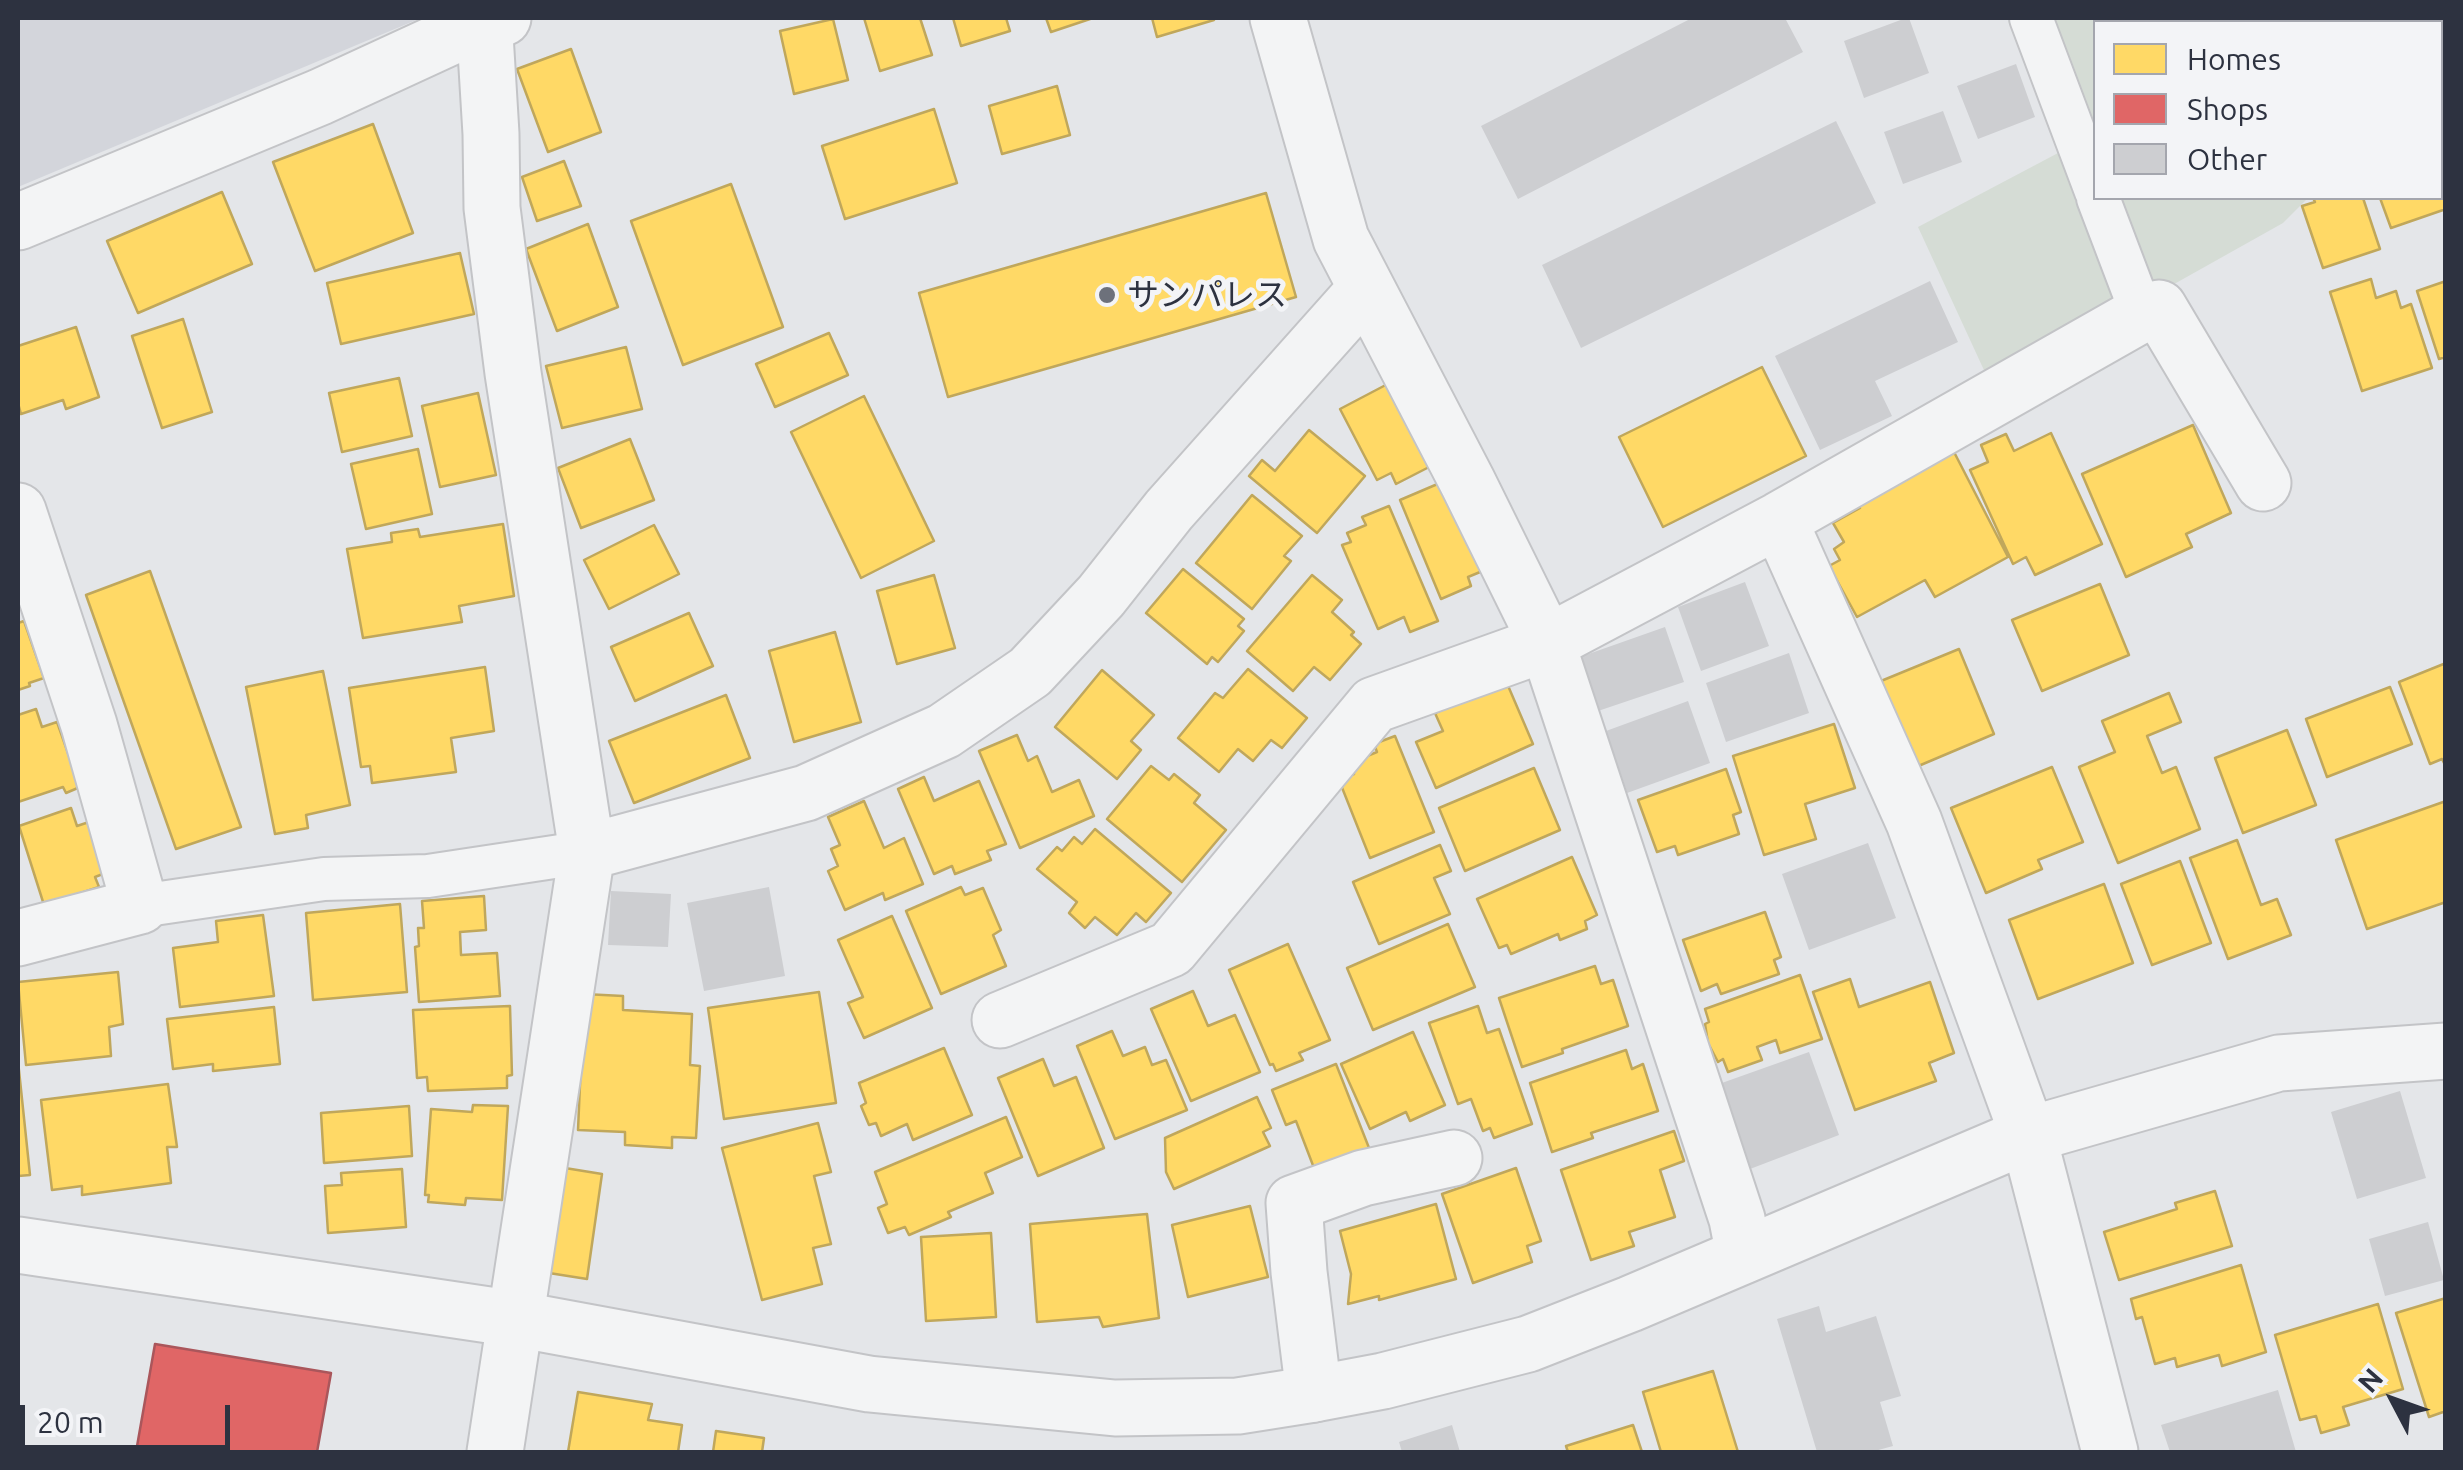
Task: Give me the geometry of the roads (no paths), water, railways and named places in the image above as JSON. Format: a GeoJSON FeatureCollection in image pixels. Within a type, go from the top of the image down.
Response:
{"type":"FeatureCollection","features":[{"type":"Feature","properties":{"kind":"street"},"geometry":{"type":"LineString","coordinates":[[1278,18],[1341,240],[1547,643],[1737,1218],[1744,1255]]}},
{"type":"Feature","properties":{"kind":"street"},"geometry":{"type":"LineString","coordinates":[[18,222],[320,97],[491,19],[492,208],[586,852],[495,1452]]}},
{"type":"Feature","properties":{"kind":"street"},"geometry":{"type":"LineString","coordinates":[[586,852],[806,792],[944,732],[1030,672],[1101,596],[1169,510],[1366,290]]}},
{"type":"Feature","properties":{"kind":"street"},"geometry":{"type":"LineString","coordinates":[[1000,1020],[1171,949],[1374,705],[1547,643],[1780,520],[2142,314],[2159,308],[2263,484]]}},
{"type":"Feature","properties":{"kind":"street"},"geometry":{"type":"LineString","coordinates":[[18,511],[89,725],[140,906],[18,938]]}},
{"type":"Feature","properties":{"kind":"street"},"geometry":{"type":"LineString","coordinates":[[1780,520],[1914,822],[2028,1135],[2110,1452]]}},
{"type":"Feature","properties":{"kind":"street"},"geometry":{"type":"LineString","coordinates":[[18,1245],[516,1319],[869,1384],[1115,1408],[1238,1406],[1439,1368],[1528,1344],[2028,1135],[2278,1063],[2446,1051]]}},
{"type":"Feature","properties":{"kind":"street"},"geometry":{"type":"LineString","coordinates":[[1314,1394],[1294,1203],[1363,1178],[1454,1158]]}},
{"type":"Feature","properties":{"kind":"lane"},"geometry":{"type":"LineString","coordinates":[[2031,18],[2093,183]]}},
{"type":"Feature","properties":{"kind":"lane"},"geometry":{"type":"LineString","coordinates":[[2099,200],[2142,314]]}},
{"type":"Feature","properties":{"kind":"lane"},"geometry":{"type":"LineString","coordinates":[[140,906],[324,879],[428,876],[586,852]]}},
{"type":"Feature","properties":{"kind":"place","name":"サンパレス"},"geometry":{"type":"Point","coordinates":[1107,295]}}]}
